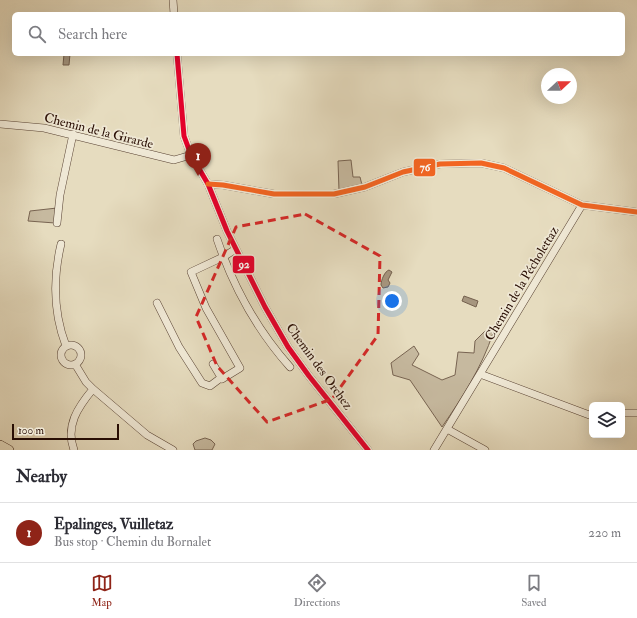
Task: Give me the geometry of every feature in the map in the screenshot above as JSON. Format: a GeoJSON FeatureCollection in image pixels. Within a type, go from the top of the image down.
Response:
{"type":"FeatureCollection","features":[{"type":"Feature","properties":{"kind":"main road"},"geometry":{"type":"LineString","coordinates":[[0,445],[9,450]]}},
{"type":"Feature","properties":{"kind":"street"},"geometry":{"type":"LineString","coordinates":[[173,0],[174,12]]}},
{"type":"Feature","properties":{"kind":"street","name":"Chemin des Orchez"},"geometry":{"type":"LineString","coordinates":[[177,56],[184,136],[191,155],[208,184],[236,249],[265,307],[288,347],[309,376],[368,450]]}},
{"type":"Feature","properties":{"kind":"street","name":"Chemin de la Girarde"},"geometry":{"type":"LineString","coordinates":[[0,124],[31,126],[174,160],[191,155]]}},
{"type":"Feature","properties":{"kind":"street"},"geometry":{"type":"LineString","coordinates":[[57,223],[60,195],[72,135]]}},
{"type":"Feature","properties":{"kind":"street"},"geometry":{"type":"LineString","coordinates":[[208,184],[223,184],[274,194],[334,194],[365,187],[403,172],[432,166],[481,163],[504,168],[582,205],[637,212]]}},
{"type":"Feature","properties":{"kind":"street","name":"Chemin de la Pécholettaz"},"geometry":{"type":"LineString","coordinates":[[434,450],[582,205]]}},
{"type":"Feature","properties":{"kind":"street"},"geometry":{"type":"LineString","coordinates":[[217,239],[236,288],[258,327],[290,367]]}},
{"type":"Feature","properties":{"kind":"street"},"geometry":{"type":"LineString","coordinates":[[61,244],[56,262],[56,300],[58,321],[66,346]]}},
{"type":"Feature","properties":{"kind":"street"},"geometry":{"type":"LineString","coordinates":[[213,364],[222,379],[240,368],[206,308],[191,272],[223,257],[236,249]]}},
{"type":"Feature","properties":{"kind":"street"},"geometry":{"type":"LineString","coordinates":[[157,303],[166,324],[193,371],[202,383],[210,386],[218,380]]}},
{"type":"Feature","properties":{"kind":"street"},"geometry":{"type":"LineString","coordinates":[[74,345],[80,350],[80,358],[75,364],[68,365],[62,360],[61,352],[66,346],[74,345]]}},
{"type":"Feature","properties":{"kind":"street"},"geometry":{"type":"LineString","coordinates":[[75,364],[80,374],[93,389],[143,432],[173,450]]}},
{"type":"Feature","properties":{"kind":"street"},"geometry":{"type":"LineString","coordinates":[[480,374],[589,415]]}},
{"type":"Feature","properties":{"kind":"street"},"geometry":{"type":"LineString","coordinates":[[74,450],[71,438],[72,421],[77,411],[93,389]]}},
{"type":"Feature","properties":{"kind":"street"},"geometry":{"type":"LineString","coordinates":[[625,413],[637,413]]}},
{"type":"Feature","properties":{"kind":"street"},"geometry":{"type":"LineString","coordinates":[[447,429],[485,450]]}},
{"type":"Feature","properties":{"kind":"highlighted area"},"geometry":{"type":"Polygon","coordinates":[[[305,214],[380,256],[378,335],[332,399],[267,422],[217,366],[196,317],[236,227],[305,214]]]}},
{"type":"Feature","properties":{"kind":"shaded area"},"geometry":{"type":"Polygon","coordinates":[[[64,56],[70,56],[69,65],[63,65],[64,56]]]}},
{"type":"Feature","properties":{"kind":"shaded area"},"geometry":{"type":"Polygon","coordinates":[[[351,160],[353,177],[360,177],[362,185],[339,191],[338,161],[351,160]]]}},
{"type":"Feature","properties":{"kind":"shaded area"},"geometry":{"type":"Polygon","coordinates":[[[57,208],[55,223],[28,221],[30,211],[57,208]]]}},
{"type":"Feature","properties":{"kind":"shaded area"},"geometry":{"type":"Polygon","coordinates":[[[389,270],[392,272],[388,280],[390,283],[388,287],[383,288],[381,285],[382,278],[389,270]]]}},
{"type":"Feature","properties":{"kind":"shaded area"},"geometry":{"type":"Polygon","coordinates":[[[464,296],[478,301],[476,307],[462,301],[464,296]]]}},
{"type":"Feature","properties":{"kind":"shaded area"},"geometry":{"type":"Polygon","coordinates":[[[485,331],[493,333],[483,358],[464,393],[442,427],[410,380],[393,375],[391,363],[414,346],[419,354],[412,365],[442,380],[455,375],[458,352],[474,353],[475,341],[485,331]]]}},
{"type":"Feature","properties":{"kind":"shaded area"},"geometry":{"type":"Polygon","coordinates":[[[205,438],[211,440],[215,444],[212,450],[195,450],[193,444],[196,441],[205,438]]]}},
{"type":"Feature","properties":{"kind":"transit line","name":"92"},"geometry":{"type":"LineString","coordinates":[[177,56],[184,136],[191,155],[208,184],[227,231],[265,307],[288,347],[309,376],[368,450]]}},
{"type":"Feature","properties":{"kind":"transit line","name":"76"},"geometry":{"type":"LineString","coordinates":[[208,184],[223,185],[274,194],[334,194],[365,187],[403,172],[440,164],[481,163],[504,168],[582,205],[637,212]]}},
{"type":"Feature","properties":{"kind":"place","name":"Epalinges, Vuilletaz"},"geometry":{"type":"Point","coordinates":[198,176]}}]}
